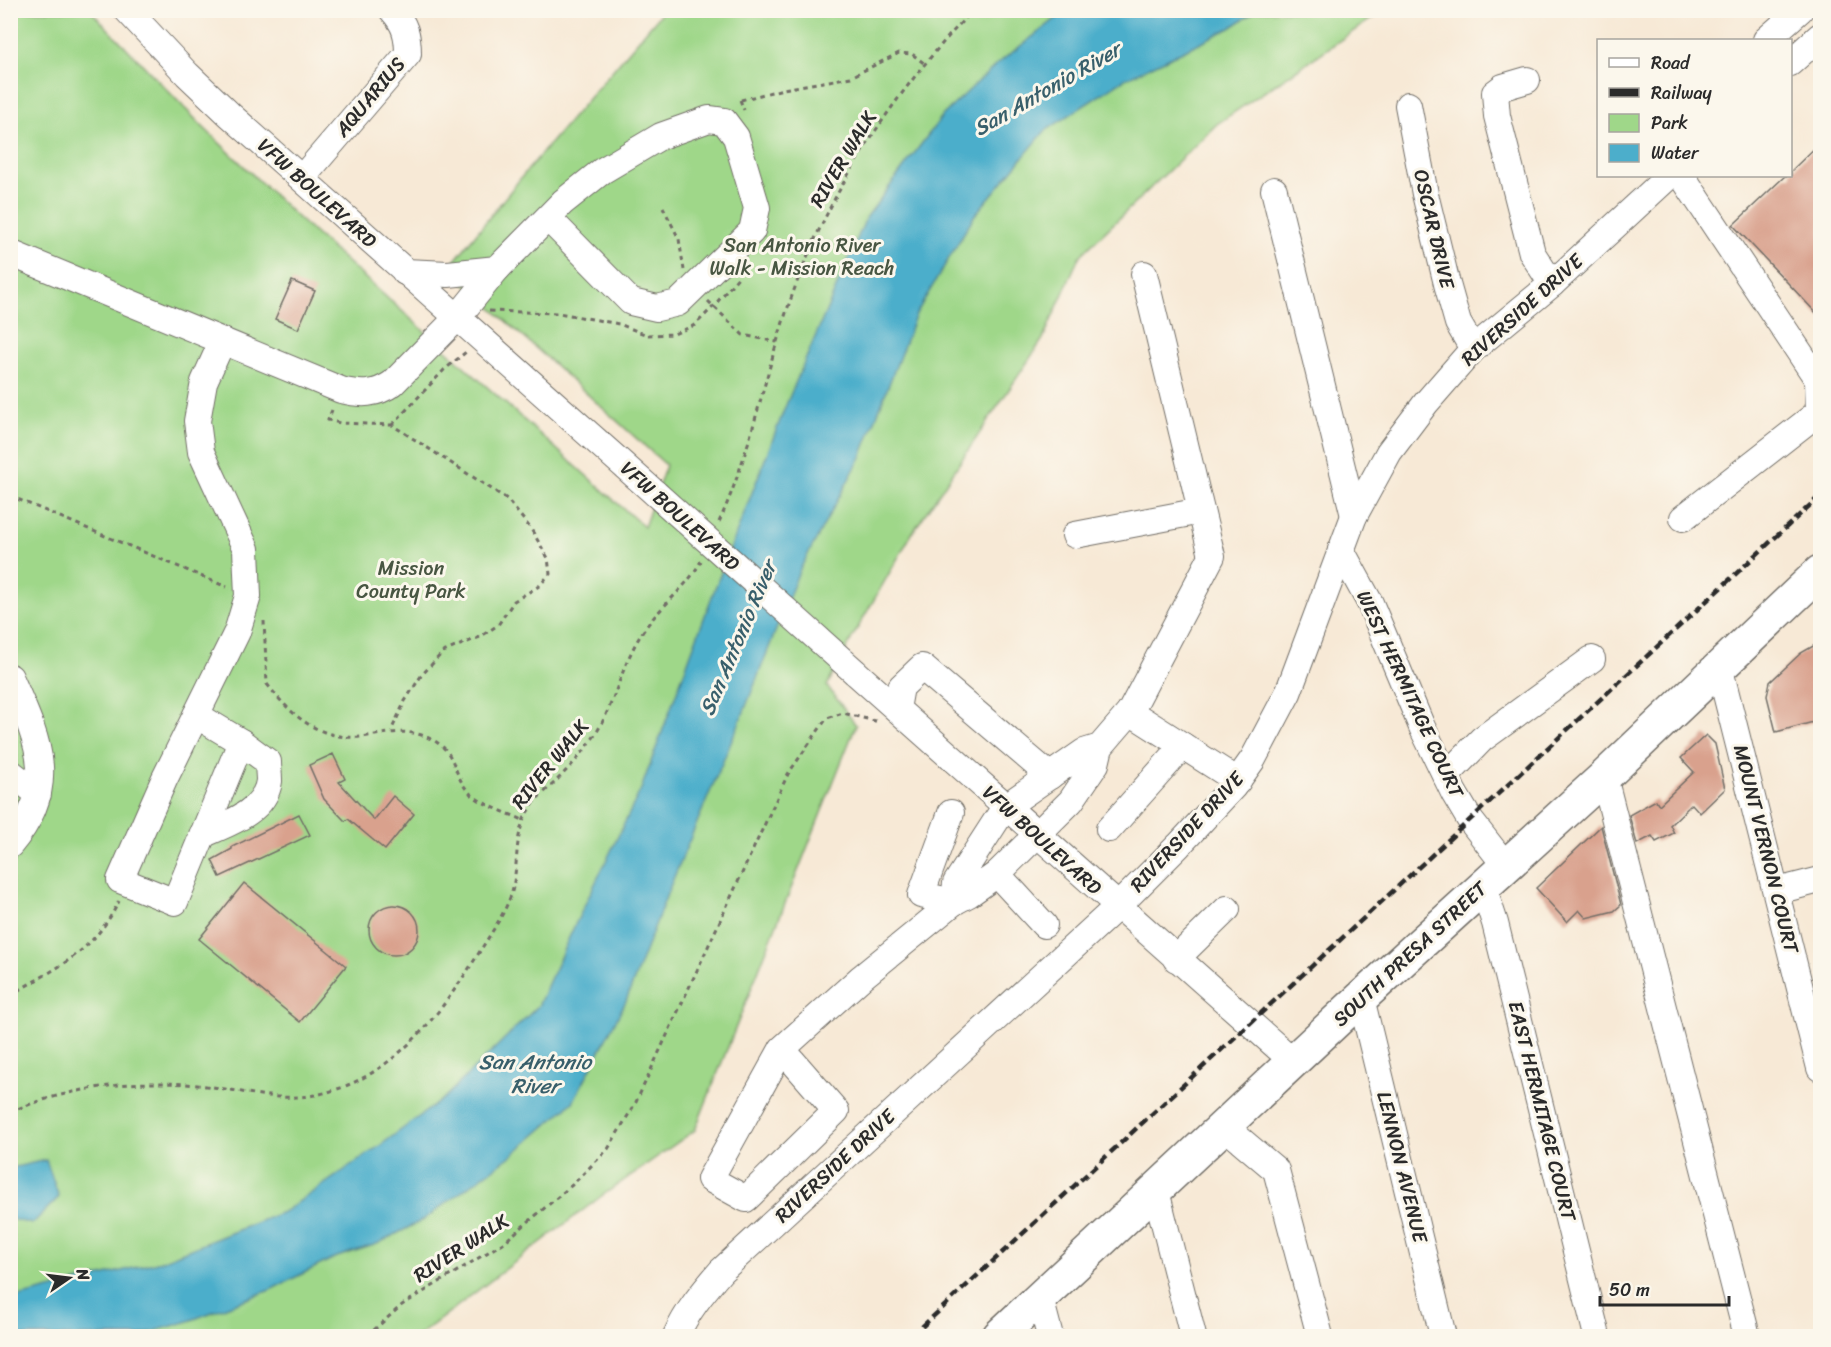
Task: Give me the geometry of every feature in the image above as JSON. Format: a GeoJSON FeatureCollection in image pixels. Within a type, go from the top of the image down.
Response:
{"type":"FeatureCollection","features":[{"type":"Feature","properties":{"kind":"main road","name":"SOUTH PRESA STREET"},"geometry":{"type":"LineString","coordinates":[[999,1336],[1494,876],[1604,777],[1821,572]]}},
{"type":"Feature","properties":{"kind":"street","name":"VFW BOULEVARD"},"geometry":{"type":"LineString","coordinates":[[127,10],[186,74],[405,272],[1294,1062]]}},
{"type":"Feature","properties":{"kind":"street","name":"AQUARIUS"},"geometry":{"type":"LineString","coordinates":[[302,178],[408,54],[406,28],[392,10]]}},
{"type":"Feature","properties":{"kind":"street"},"geometry":{"type":"LineString","coordinates":[[1767,39],[1800,10]]}},
{"type":"Feature","properties":{"kind":"street"},"geometry":{"type":"LineString","coordinates":[[1792,62],[1821,36]]}},
{"type":"Feature","properties":{"kind":"street"},"geometry":{"type":"LineString","coordinates":[[1527,80],[1503,87],[1495,93],[1497,116],[1532,253],[1552,284]]}},
{"type":"Feature","properties":{"kind":"street","name":"OSCAR DRIVE"},"geometry":{"type":"LineString","coordinates":[[1408,105],[1425,194],[1447,284],[1458,323],[1473,349]]}},
{"type":"Feature","properties":{"kind":"street"},"geometry":{"type":"LineString","coordinates":[[10,253],[341,390],[364,394],[384,389],[393,383],[457,318],[497,269],[548,218],[564,202],[602,171],[661,136],[709,119],[724,121],[736,137],[757,208],[752,231],[678,303],[657,308],[631,302],[548,218]]}},
{"type":"Feature","properties":{"kind":"street","name":"RIVERSIDE DRIVE"},"geometry":{"type":"LineString","coordinates":[[676,1336],[694,1303],[721,1271],[1117,907],[1238,781],[1253,759],[1288,693],[1354,516],[1389,452],[1426,403],[1473,349],[1552,284],[1669,177]]}},
{"type":"Feature","properties":{"kind":"street"},"geometry":{"type":"LineString","coordinates":[[1671,177],[1818,380],[1819,412],[1683,518]]}},
{"type":"Feature","properties":{"kind":"street"},"geometry":{"type":"LineString","coordinates":[[1274,189],[1354,516]]}},
{"type":"Feature","properties":{"kind":"street"},"geometry":{"type":"LineString","coordinates":[[405,272],[448,274],[497,269]]}},
{"type":"Feature","properties":{"kind":"street"},"geometry":{"type":"LineString","coordinates":[[954,902],[956,883],[1005,807],[1067,774],[1096,764],[1100,747],[1130,712],[1212,556],[1144,274]]}},
{"type":"Feature","properties":{"kind":"street"},"geometry":{"type":"LineString","coordinates":[[222,342],[204,382],[197,421],[201,452],[246,549],[248,596],[237,632],[164,780],[120,880],[175,902],[241,742]]}},
{"type":"Feature","properties":{"kind":"street"},"geometry":{"type":"LineString","coordinates":[[1075,535],[1201,511]]}},
{"type":"Feature","properties":{"kind":"street","name":"WEST HERMITAGE COURT"},"geometry":{"type":"LineString","coordinates":[[1341,550],[1370,603],[1422,727],[1470,820],[1494,876]]}},
{"type":"Feature","properties":{"kind":"street"},"geometry":{"type":"LineString","coordinates":[[1446,776],[1482,739],[1592,659]]}},
{"type":"Feature","properties":{"kind":"street","name":"MOUNT VERNON COURT"},"geometry":{"type":"LineString","coordinates":[[1719,666],[1821,1068]]}},
{"type":"Feature","properties":{"kind":"street"},"geometry":{"type":"LineString","coordinates":[[782,1049],[836,1111],[746,1199],[710,1179],[782,1049],[862,977],[954,902],[993,877],[1071,801],[1067,774],[922,667],[901,687],[897,709]]}},
{"type":"Feature","properties":{"kind":"street"},"geometry":{"type":"LineString","coordinates":[[10,677],[33,732],[39,751],[41,773],[37,803],[25,828],[10,846]]}},
{"type":"Feature","properties":{"kind":"street"},"geometry":{"type":"LineString","coordinates":[[1130,712],[1238,781]]}},
{"type":"Feature","properties":{"kind":"street"},"geometry":{"type":"LineString","coordinates":[[196,716],[241,742],[268,762],[269,782],[260,802],[244,816],[202,836]]}},
{"type":"Feature","properties":{"kind":"street"},"geometry":{"type":"LineString","coordinates":[[1109,829],[1183,746]]}},
{"type":"Feature","properties":{"kind":"street"},"geometry":{"type":"LineString","coordinates":[[10,772],[38,794]]}},
{"type":"Feature","properties":{"kind":"street"},"geometry":{"type":"LineString","coordinates":[[1604,777],[1748,1336]]}},
{"type":"Feature","properties":{"kind":"street"},"geometry":{"type":"LineString","coordinates":[[951,813],[921,895],[954,902]]}},
{"type":"Feature","properties":{"kind":"street"},"geometry":{"type":"LineString","coordinates":[[969,862],[993,877],[1044,925]]}},
{"type":"Feature","properties":{"kind":"street","name":"EAST HERMITAGE COURT"},"geometry":{"type":"LineString","coordinates":[[1494,876],[1495,923],[1597,1336]]}},
{"type":"Feature","properties":{"kind":"street"},"geometry":{"type":"LineString","coordinates":[[1777,891],[1821,880]]}},
{"type":"Feature","properties":{"kind":"street"},"geometry":{"type":"LineString","coordinates":[[1176,959],[1227,909]]}},
{"type":"Feature","properties":{"kind":"street","name":"LENNON AVENUE"},"geometry":{"type":"LineString","coordinates":[[1361,999],[1443,1336]]}},
{"type":"Feature","properties":{"kind":"street"},"geometry":{"type":"LineString","coordinates":[[1225,1127],[1276,1170],[1320,1336]]}},
{"type":"Feature","properties":{"kind":"street"},"geometry":{"type":"LineString","coordinates":[[1156,1191],[1193,1336]]}},
{"type":"Feature","properties":{"kind":"street"},"geometry":{"type":"LineString","coordinates":[[1040,1298],[1050,1336]]}},
{"type":"Feature","properties":{"kind":"path","name":"RIVER WALK"},"geometry":{"type":"LineString","coordinates":[[715,531],[746,454],[792,293],[838,192],[868,141],[925,64],[973,10]]}},
{"type":"Feature","properties":{"kind":"path"},"geometry":{"type":"LineString","coordinates":[[709,119],[725,107],[740,100],[783,89],[851,77],[899,53],[912,54],[925,64]]}},
{"type":"Feature","properties":{"kind":"path"},"geometry":{"type":"LineString","coordinates":[[740,100],[744,111]]}},
{"type":"Feature","properties":{"kind":"path"},"geometry":{"type":"LineString","coordinates":[[485,311],[559,314],[619,324],[647,335],[674,334],[694,325],[713,307],[743,271]]}},
{"type":"Feature","properties":{"kind":"path"},"geometry":{"type":"LineString","coordinates":[[392,424],[444,370],[466,352],[460,350]]}},
{"type":"Feature","properties":{"kind":"path"},"geometry":{"type":"LineString","coordinates":[[341,390],[328,420],[340,423],[392,424],[507,499],[531,529],[548,558],[550,574],[539,586],[514,601],[498,625],[480,637],[443,652],[421,676],[405,701],[391,731]]}},
{"type":"Feature","properties":{"kind":"path"},"geometry":{"type":"LineString","coordinates":[[10,496],[267,604],[263,626],[267,684],[306,725],[344,736],[365,736],[391,731],[408,732],[429,738],[442,746],[453,760],[459,779],[468,792],[523,820]]}},
{"type":"Feature","properties":{"kind":"path","name":"RIVER WALK"},"geometry":{"type":"LineString","coordinates":[[10,1112],[83,1090],[146,1083],[206,1086],[266,1097],[300,1097],[342,1087],[369,1073],[404,1048],[450,998],[500,919],[514,882],[518,835],[523,820],[537,798],[572,765],[594,737],[609,709],[638,639],[658,612],[690,579],[705,552]]}},
{"type":"Feature","properties":{"kind":"path","name":"RIVER WALK"},"geometry":{"type":"LineString","coordinates":[[367,1336],[402,1305],[503,1243],[572,1185],[608,1149],[636,1102],[789,774],[827,718],[843,713],[882,723],[897,709]]}},
{"type":"Feature","properties":{"kind":"path"},"geometry":{"type":"LineString","coordinates":[[10,995],[81,952],[112,916],[128,883]]}},
{"type":"Feature","properties":{"kind":"green space"},"geometry":{"type":"Polygon","coordinates":[[[11,11],[91,11],[203,127],[300,220],[644,527],[666,465],[448,269],[520,179],[663,11],[1383,11],[1217,124],[1079,257],[1043,339],[913,532],[827,686],[856,725],[695,1130],[599,1198],[418,1336],[11,1336],[11,11]]]}},
{"type":"Feature","properties":{"kind":"water","name":"San Antonio River"},"geometry":{"type":"Polygon","coordinates":[[[1066,11],[1256,11],[1230,28],[1123,80],[1045,131],[974,216],[916,314],[861,457],[799,571],[743,714],[669,889],[626,1001],[573,1102],[512,1155],[423,1220],[377,1244],[334,1258],[270,1290],[189,1321],[138,1336],[11,1336],[10,1299],[161,1261],[285,1211],[444,1098],[538,1006],[641,789],[786,405],[866,218],[943,115],[997,64],[1066,11]]]}},
{"type":"Feature","properties":{"kind":"water"},"geometry":{"type":"Polygon","coordinates":[[[46,1160],[59,1197],[32,1224],[11,1219],[11,1168],[46,1160]]]}},
{"type":"Feature","properties":{"kind":"building"},"geometry":{"type":"Polygon","coordinates":[[[1821,142],[1821,318],[1733,225],[1784,177],[1792,177],[1792,170],[1821,142]]]}},
{"type":"Feature","properties":{"kind":"building"},"geometry":{"type":"Polygon","coordinates":[[[292,281],[315,291],[298,329],[275,319],[292,281]]]}},
{"type":"Feature","properties":{"kind":"building"},"geometry":{"type":"Polygon","coordinates":[[[1815,645],[1817,649],[1821,648],[1821,720],[1776,732],[1767,696],[1770,682],[1801,653],[1815,645]]]}},
{"type":"Feature","properties":{"kind":"building"},"geometry":{"type":"Polygon","coordinates":[[[1706,735],[1715,744],[1725,789],[1700,813],[1692,804],[1670,825],[1674,833],[1656,842],[1652,836],[1637,844],[1629,815],[1656,800],[1659,805],[1694,772],[1681,758],[1706,735]]]}},
{"type":"Feature","properties":{"kind":"building"},"geometry":{"type":"Polygon","coordinates":[[[333,754],[345,779],[339,782],[374,820],[393,796],[414,814],[385,850],[348,819],[345,821],[324,799],[309,765],[333,754]]]}},
{"type":"Feature","properties":{"kind":"building"},"geometry":{"type":"Polygon","coordinates":[[[299,814],[310,835],[220,877],[212,860],[232,847],[299,814]]]}},
{"type":"Feature","properties":{"kind":"building"},"geometry":{"type":"Polygon","coordinates":[[[1601,826],[1621,905],[1614,911],[1586,918],[1579,910],[1567,922],[1536,888],[1601,826]]]}},
{"type":"Feature","properties":{"kind":"building"},"geometry":{"type":"Polygon","coordinates":[[[244,883],[346,966],[300,1022],[199,939],[244,883]]]}},
{"type":"Feature","properties":{"kind":"building"},"geometry":{"type":"Polygon","coordinates":[[[394,905],[403,907],[414,916],[419,930],[417,939],[408,950],[394,955],[385,953],[374,944],[369,930],[371,921],[380,910],[394,905]]]}},
{"type":"Feature","properties":{"kind":"railway"},"geometry":{"type":"LineString","coordinates":[[912,1336],[1820,496]]}},
{"type":"Feature","properties":{"kind":"park label","name":"San Antonio River Walk - Mission Reach"},"geometry":{"type":"Point","coordinates":[802,256]}},
{"type":"Feature","properties":{"kind":"park label","name":"Mission County Park"},"geometry":{"type":"Point","coordinates":[411,580]}}]}
